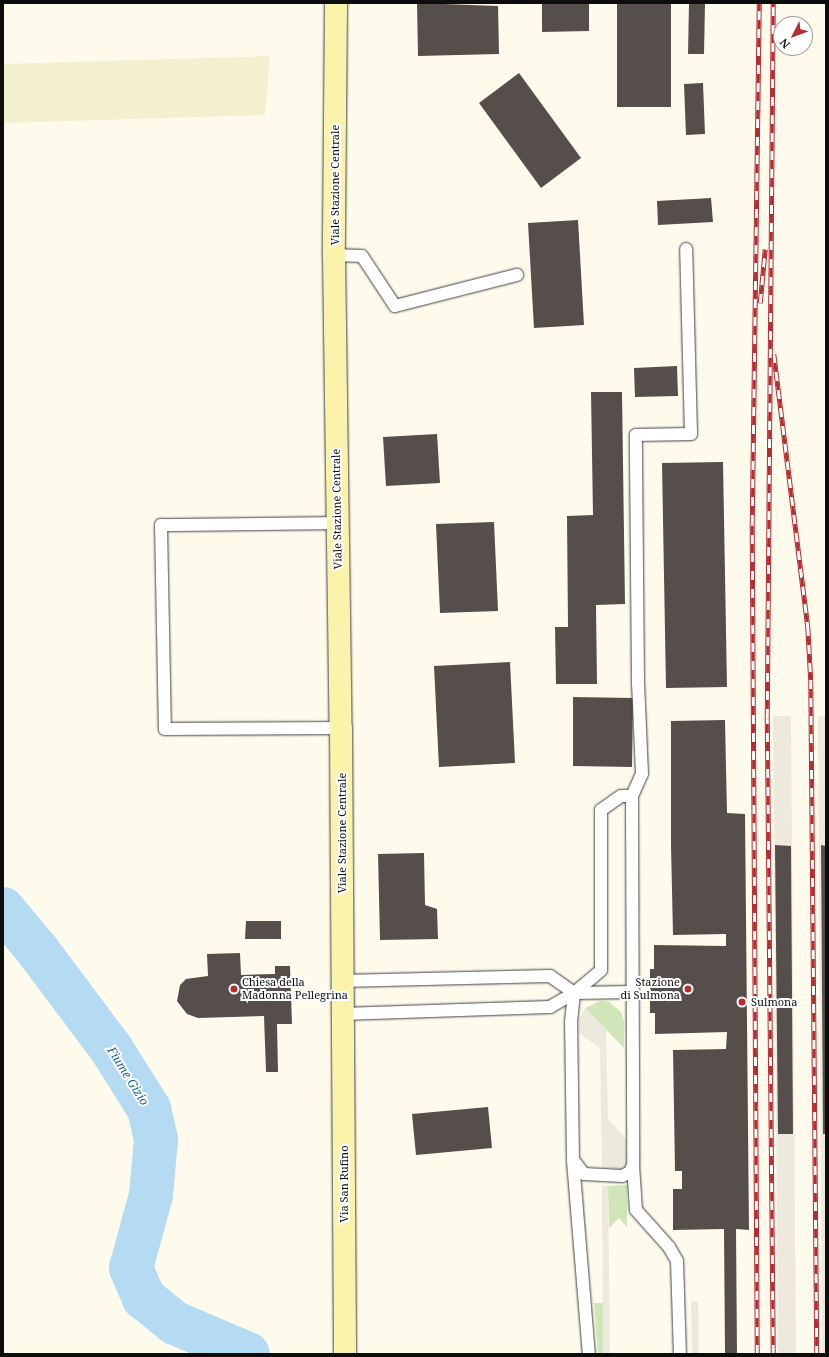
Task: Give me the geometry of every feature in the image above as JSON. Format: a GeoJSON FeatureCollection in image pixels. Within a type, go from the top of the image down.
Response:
{"type":"FeatureCollection","features":[{"type":"Feature","properties":{"kind":"main road","name":"Viale Stazione Centrale"},"geometry":{"type":"LineString","coordinates":[[336,3],[334,255],[341,728],[342,1014]]}},
{"type":"Feature","properties":{"kind":"main road","name":"Via San Rufino"},"geometry":{"type":"LineString","coordinates":[[342,1014],[345,1354]]}},
{"type":"Feature","properties":{"kind":"lane"},"geometry":{"type":"LineString","coordinates":[[680,1354],[677,1261],[669,1248],[636,1210],[634,1165],[632,796],[642,774],[638,684],[636,435],[691,434],[686,249]]}},
{"type":"Feature","properties":{"kind":"lane"},"geometry":{"type":"LineString","coordinates":[[334,255],[362,256],[395,306],[517,275]]}},
{"type":"Feature","properties":{"kind":"lane"},"geometry":{"type":"LineString","coordinates":[[337,523],[161,525],[165,729],[341,728]]}},
{"type":"Feature","properties":{"kind":"lane"},"geometry":{"type":"LineString","coordinates":[[342,1014],[550,1007],[574,992],[601,970],[600,810],[621,796],[632,796]]}},
{"type":"Feature","properties":{"kind":"lane"},"geometry":{"type":"LineString","coordinates":[[342,981],[550,976],[574,992],[633,992]]}},
{"type":"Feature","properties":{"kind":"lane"},"geometry":{"type":"LineString","coordinates":[[574,992],[571,1022],[573,1160],[589,1354]]}},
{"type":"Feature","properties":{"kind":"lane"},"geometry":{"type":"LineString","coordinates":[[573,1160],[579,1171],[589,1176],[622,1176],[630,1172],[634,1165]]}},
{"type":"Feature","properties":{"kind":"shaded area"},"geometry":{"type":"Polygon","coordinates":[[[270,56],[265,115],[3,123],[3,64],[270,56]]]}},
{"type":"Feature","properties":{"kind":"shaded area"},"geometry":{"type":"Polygon","coordinates":[[[773,716],[791,716],[796,1354],[778,1354],[773,716]],[[791,846],[778,1134],[793,1134],[791,846]]]}},
{"type":"Feature","properties":{"kind":"shaded area"},"geometry":{"type":"Polygon","coordinates":[[[818,716],[826,716],[826,846],[821,846],[823,1134],[826,1134],[826,1354],[822,1354],[818,716]]]}},
{"type":"Feature","properties":{"kind":"shaded area"},"geometry":{"type":"Polygon","coordinates":[[[585,1008],[606,1029],[608,1119],[626,1139],[627,1165],[621,1170],[602,1168],[600,1048],[579,1033],[579,1020],[585,1008]]]}},
{"type":"Feature","properties":{"kind":"shaded area"},"geometry":{"type":"Polygon","coordinates":[[[602,1186],[608,1186],[610,1354],[603,1354],[602,1186]]]}},
{"type":"Feature","properties":{"kind":"shaded area"},"geometry":{"type":"Polygon","coordinates":[[[691,1301],[698,1301],[699,1354],[692,1354],[691,1301]]]}},
{"type":"Feature","properties":{"kind":"green space"},"geometry":{"type":"Polygon","coordinates":[[[600,1001],[609,1002],[621,1012],[624,1021],[624,1048],[585,1008],[600,1001]]]}},
{"type":"Feature","properties":{"kind":"green space"},"geometry":{"type":"Polygon","coordinates":[[[627,1185],[627,1227],[619,1218],[609,1228],[608,1186],[627,1185]]]}},
{"type":"Feature","properties":{"kind":"green space"},"geometry":{"type":"Polygon","coordinates":[[[594,1303],[603,1303],[603,1354],[598,1354],[594,1303]]]}},
{"type":"Feature","properties":{"kind":"building"},"geometry":{"type":"Polygon","coordinates":[[[417,3],[498,6],[499,54],[418,56],[417,3]]]}},
{"type":"Feature","properties":{"kind":"building"},"geometry":{"type":"Polygon","coordinates":[[[542,3],[589,3],[589,31],[542,32],[542,3]]]}},
{"type":"Feature","properties":{"kind":"building"},"geometry":{"type":"Polygon","coordinates":[[[617,3],[671,3],[671,107],[617,107],[617,3]]]}},
{"type":"Feature","properties":{"kind":"building"},"geometry":{"type":"Polygon","coordinates":[[[689,3],[705,3],[704,54],[688,54],[689,3]]]}},
{"type":"Feature","properties":{"kind":"building"},"geometry":{"type":"Polygon","coordinates":[[[519,73],[581,158],[541,188],[479,103],[519,73]]]}},
{"type":"Feature","properties":{"kind":"building"},"geometry":{"type":"Polygon","coordinates":[[[703,83],[705,134],[686,135],[684,84],[703,83]]]}},
{"type":"Feature","properties":{"kind":"building"},"geometry":{"type":"Polygon","coordinates":[[[711,198],[713,222],[658,225],[657,201],[711,198]]]}},
{"type":"Feature","properties":{"kind":"building"},"geometry":{"type":"Polygon","coordinates":[[[578,220],[584,325],[534,328],[528,223],[578,220]]]}},
{"type":"Feature","properties":{"kind":"building"},"geometry":{"type":"Polygon","coordinates":[[[677,366],[678,396],[635,397],[634,368],[677,366]]]}},
{"type":"Feature","properties":{"kind":"building"},"geometry":{"type":"Polygon","coordinates":[[[591,392],[622,392],[625,604],[596,605],[597,684],[556,684],[555,627],[568,627],[567,516],[593,515],[591,392]]]}},
{"type":"Feature","properties":{"kind":"building"},"geometry":{"type":"Polygon","coordinates":[[[437,434],[440,483],[386,486],[383,437],[437,434]]]}},
{"type":"Feature","properties":{"kind":"building"},"geometry":{"type":"Polygon","coordinates":[[[723,462],[727,687],[666,688],[662,463],[723,462]]]}},
{"type":"Feature","properties":{"kind":"building"},"geometry":{"type":"Polygon","coordinates":[[[494,522],[498,611],[440,613],[436,524],[494,522]]]}},
{"type":"Feature","properties":{"kind":"building"},"geometry":{"type":"Polygon","coordinates":[[[510,662],[515,763],[439,767],[434,666],[510,662]]]}},
{"type":"Feature","properties":{"kind":"building"},"geometry":{"type":"Polygon","coordinates":[[[573,697],[633,698],[632,767],[573,766],[573,697]]]}},
{"type":"Feature","properties":{"kind":"building"},"geometry":{"type":"Polygon","coordinates":[[[725,720],[727,813],[745,814],[749,1230],[736,1229],[737,1354],[725,1354],[724,1229],[673,1230],[673,1189],[682,1189],[682,1171],[675,1171],[673,1050],[726,1049],[727,1032],[655,1034],[655,1013],[650,1013],[650,969],[654,969],[654,945],[726,946],[726,934],[673,935],[671,846],[671,721],[725,720]]]}},
{"type":"Feature","properties":{"kind":"building"},"geometry":{"type":"Polygon","coordinates":[[[775,845],[791,846],[793,1134],[778,1134],[775,845]]]}},
{"type":"Feature","properties":{"kind":"building"},"geometry":{"type":"Polygon","coordinates":[[[821,845],[826,846],[826,1134],[823,1134],[821,845]]]}},
{"type":"Feature","properties":{"kind":"building"},"geometry":{"type":"Polygon","coordinates":[[[424,853],[425,905],[437,909],[438,939],[380,940],[378,854],[424,853]]]}},
{"type":"Feature","properties":{"kind":"building"},"geometry":{"type":"Polygon","coordinates":[[[246,921],[281,921],[281,939],[245,939],[246,921]]]}},
{"type":"Feature","properties":{"kind":"building","name":"Chiesa della Madonna Pellegrina"},"geometry":{"type":"Polygon","coordinates":[[[240,953],[241,975],[275,974],[275,966],[290,966],[292,1024],[277,1024],[278,1072],[266,1072],[264,1016],[198,1018],[187,1014],[177,1001],[180,985],[186,979],[208,976],[207,954],[240,953]]]}},
{"type":"Feature","properties":{"kind":"building"},"geometry":{"type":"Polygon","coordinates":[[[488,1107],[492,1148],[416,1155],[412,1114],[488,1107]]]}},
{"type":"Feature","properties":{"kind":"waterway","name":"Fiume Gizio"},"geometry":{"type":"LineString","coordinates":[[3,909],[38,951],[112,1050],[149,1109],[156,1139],[151,1195],[131,1268],[144,1298],[175,1323],[248,1354]]}},
{"type":"Feature","properties":{"kind":"railway"},"geometry":{"type":"LineString","coordinates":[[757,1354],[752,524],[759,3]]}},
{"type":"Feature","properties":{"kind":"railway"},"geometry":{"type":"LineString","coordinates":[[773,3],[767,718],[773,1354]]}},
{"type":"Feature","properties":{"kind":"railway"},"geometry":{"type":"LineString","coordinates":[[760,303],[765,249]]}},
{"type":"Feature","properties":{"kind":"railway"},"geometry":{"type":"LineString","coordinates":[[774,354],[808,627],[811,680],[817,1354]]}},
{"type":"Feature","properties":{"kind":"place","name":"Chiesa della Madonna Pellegrina"},"geometry":{"type":"Point","coordinates":[234,989]}},
{"type":"Feature","properties":{"kind":"place","name":"Stazione di Sulmona"},"geometry":{"type":"Point","coordinates":[688,989]}},
{"type":"Feature","properties":{"kind":"place","name":"Sulmona"},"geometry":{"type":"Point","coordinates":[742,1002]}}]}
